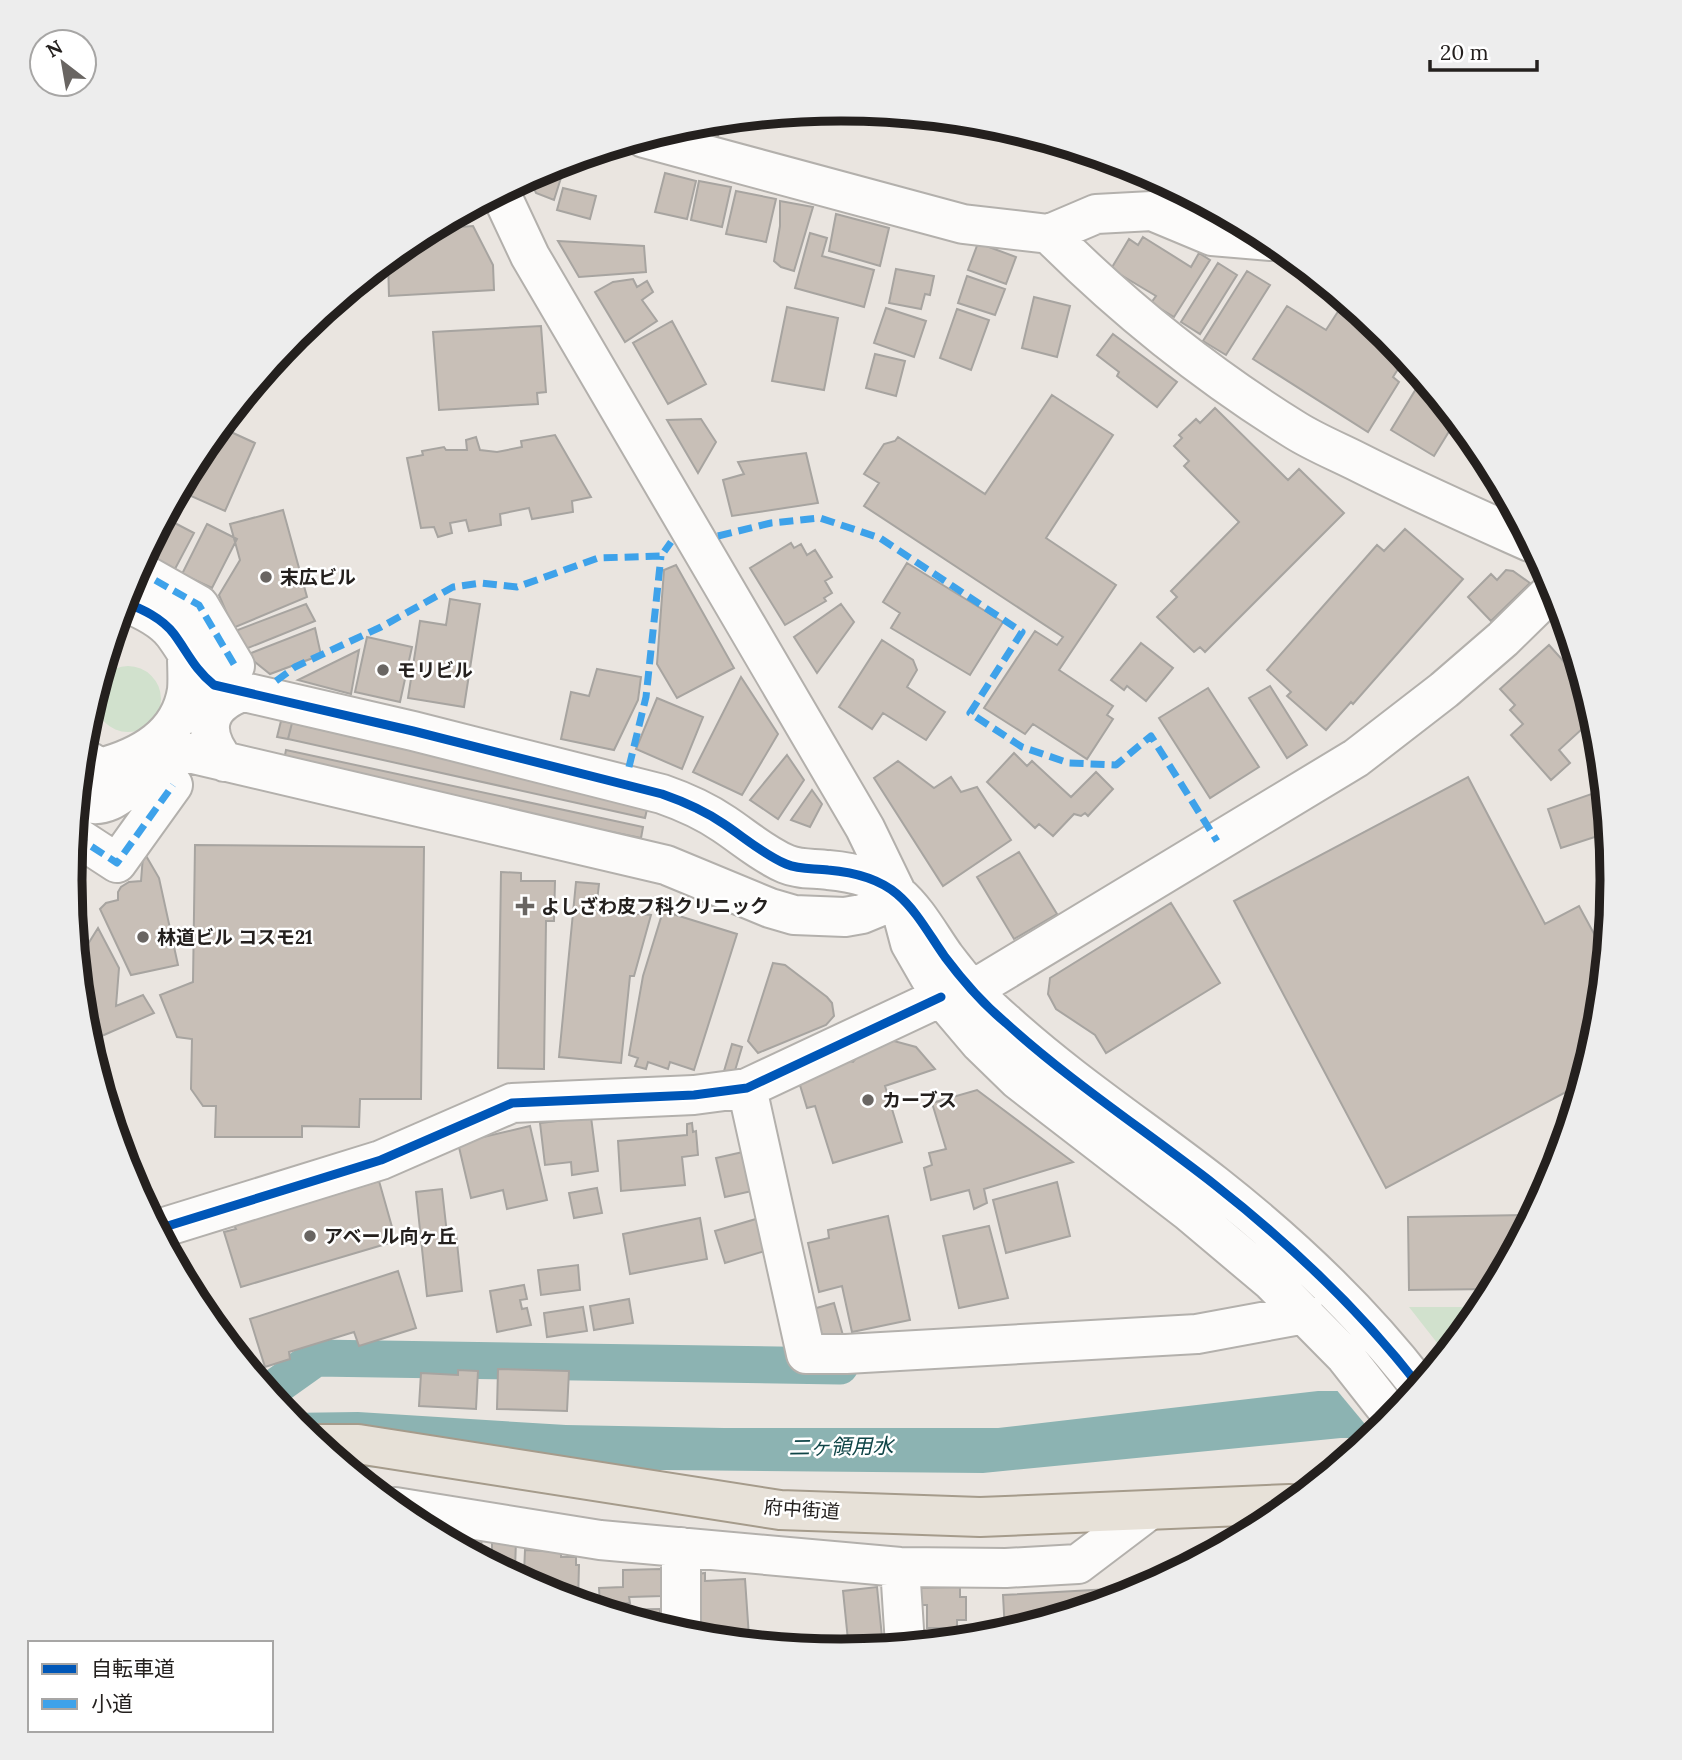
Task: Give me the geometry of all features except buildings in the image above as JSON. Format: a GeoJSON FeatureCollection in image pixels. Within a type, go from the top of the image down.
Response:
{"type":"FeatureCollection","features":[{"type":"Feature","properties":{"kind":"main road","name":"府中街道"},"geometry":{"type":"LineString","coordinates":[[334,1444],[358,1444],[780,1510],[980,1517],[1271,1505]]}},
{"type":"Feature","properties":{"kind":"street"},"geometry":{"type":"LineString","coordinates":[[663,143],[962,224],[1049,234],[1096,214],[1152,211],[1212,236],[1246,239]]}},
{"type":"Feature","properties":{"kind":"street"},"geometry":{"type":"LineString","coordinates":[[504,200],[530,256],[865,828],[897,894],[910,943],[956,993],[1004,1022],[1217,1187],[1304,1261],[1389,1347],[1413,1378]]}},
{"type":"Feature","properties":{"kind":"street"},"geometry":{"type":"LineString","coordinates":[[1049,234],[1136,316],[1213,376],[1297,431],[1392,479],[1518,536]]}},
{"type":"Feature","properties":{"kind":"street"},"geometry":{"type":"LineString","coordinates":[[146,575],[199,605],[238,679]]}},
{"type":"Feature","properties":{"kind":"street"},"geometry":{"type":"LineString","coordinates":[[166,1227],[381,1160],[512,1103],[694,1095],[747,1087],[956,993],[1356,758],[1444,690],[1545,598]]}},
{"type":"Feature","properties":{"kind":"street"},"geometry":{"type":"LineString","coordinates":[[134,606],[163,623],[173,633],[200,674],[214,685],[238,679],[413,731],[663,794],[695,806],[725,824],[756,848],[788,865],[858,875],[878,882],[897,894]]}},
{"type":"Feature","properties":{"kind":"street"},"geometry":{"type":"LineString","coordinates":[[92,763],[100,768],[126,761],[155,745],[168,733],[180,712],[187,690],[187,657]]}},
{"type":"Feature","properties":{"kind":"street"},"geometry":{"type":"LineString","coordinates":[[212,759],[210,730],[214,712],[238,679]]}},
{"type":"Feature","properties":{"kind":"street"},"geometry":{"type":"LineString","coordinates":[[155,745],[666,865],[770,908],[794,915],[845,917],[862,914],[879,907],[897,894]]}},
{"type":"Feature","properties":{"kind":"street"},"geometry":{"type":"LineString","coordinates":[[87,804],[105,804],[131,788],[159,764],[175,757],[212,759]]}},
{"type":"Feature","properties":{"kind":"street"},"geometry":{"type":"LineString","coordinates":[[84,841],[117,863],[173,786]]}},
{"type":"Feature","properties":{"kind":"street"},"geometry":{"type":"LineString","coordinates":[[956,993],[980,1043],[1018,1080],[1189,1212],[1270,1281],[1345,1356],[1386,1408]]}},
{"type":"Feature","properties":{"kind":"street"},"geometry":{"type":"LineString","coordinates":[[747,1087],[806,1354],[1197,1334],[1305,1314]]}},
{"type":"Feature","properties":{"kind":"street"},"geometry":{"type":"LineString","coordinates":[[441,1524],[900,1567],[1006,1568],[1078,1564],[1148,1511]]}},
{"type":"Feature","properties":{"kind":"street"},"geometry":{"type":"LineString","coordinates":[[681,1547],[681,1621]]}},
{"type":"Feature","properties":{"kind":"street"},"geometry":{"type":"LineString","coordinates":[[900,1567],[904,1636]]}},
{"type":"Feature","properties":{"kind":"green space"},"geometry":{"type":"Polygon","coordinates":[[[128,666],[141,669],[155,681],[160,693],[158,712],[151,722],[141,729],[128,732],[115,729],[101,716],[108,684],[115,669],[128,666]]]}},
{"type":"Feature","properties":{"kind":"green space"},"geometry":{"type":"Polygon","coordinates":[[[1409,1307],[1468,1307],[1440,1346],[1409,1307]]]}},
{"type":"Feature","properties":{"kind":"water","name":"二ヶ領用水"},"geometry":{"type":"Polygon","coordinates":[[[1318,1391],[1401,1391],[1354,1438],[983,1473],[361,1467],[300,1413],[358,1412],[566,1425],[998,1428],[1318,1391]]]}},
{"type":"Feature","properties":{"kind":"pier"},"geometry":{"type":"Polygon","coordinates":[[[1405,1387],[1378,1417],[1367,1427],[1335,1388],[1405,1387]]]}},
{"type":"Feature","properties":{"kind":"waterway"},"geometry":{"type":"LineString","coordinates":[[276,1386],[316,1358],[840,1366]]}},
{"type":"Feature","properties":{"kind":"marked path"},"geometry":{"type":"LineString","coordinates":[[718,536],[771,523],[820,518],[880,538],[1022,632],[970,713],[1022,747],[1069,763],[1116,765],[1151,736],[1217,841]]}},
{"type":"Feature","properties":{"kind":"marked path"},"geometry":{"type":"LineString","coordinates":[[276,681],[295,667],[381,627],[453,587],[481,583],[517,587],[598,558],[661,556],[671,542]]}},
{"type":"Feature","properties":{"kind":"marked path"},"geometry":{"type":"LineString","coordinates":[[629,767],[646,697],[661,556]]}},
{"type":"Feature","properties":{"kind":"marked path"},"geometry":{"type":"LineString","coordinates":[[146,575],[199,605],[235,666]]}},
{"type":"Feature","properties":{"kind":"marked path"},"geometry":{"type":"LineString","coordinates":[[84,841],[117,863],[173,785]]}},
{"type":"Feature","properties":{"kind":"cycle path"},"geometry":{"type":"LineString","coordinates":[[134,606],[164,623],[214,685],[413,731],[662,794],[710,815],[786,864],[855,874],[890,888],[911,908],[952,966],[989,1008],[1056,1066],[1215,1185],[1270,1231],[1349,1305],[1413,1378]]}},
{"type":"Feature","properties":{"kind":"cycle path"},"geometry":{"type":"LineString","coordinates":[[166,1227],[381,1160],[512,1103],[694,1095],[747,1088],[941,997]]}},
{"type":"Feature","properties":{"kind":"place","name":"末広ビル"},"geometry":{"type":"Point","coordinates":[266,577]}},
{"type":"Feature","properties":{"kind":"place","name":"モリビル"},"geometry":{"type":"Point","coordinates":[383,670]}},
{"type":"Feature","properties":{"kind":"place","name":"よしざわ皮フ科クリニック"},"geometry":{"type":"Point","coordinates":[525,906]}},
{"type":"Feature","properties":{"kind":"place","name":"林道ビル コスモ21"},"geometry":{"type":"Point","coordinates":[143,937]}},
{"type":"Feature","properties":{"kind":"place","name":"カーブス"},"geometry":{"type":"Point","coordinates":[868,1100]}},
{"type":"Feature","properties":{"kind":"place","name":"アベール向ヶ丘"},"geometry":{"type":"Point","coordinates":[310,1236]}}]}
